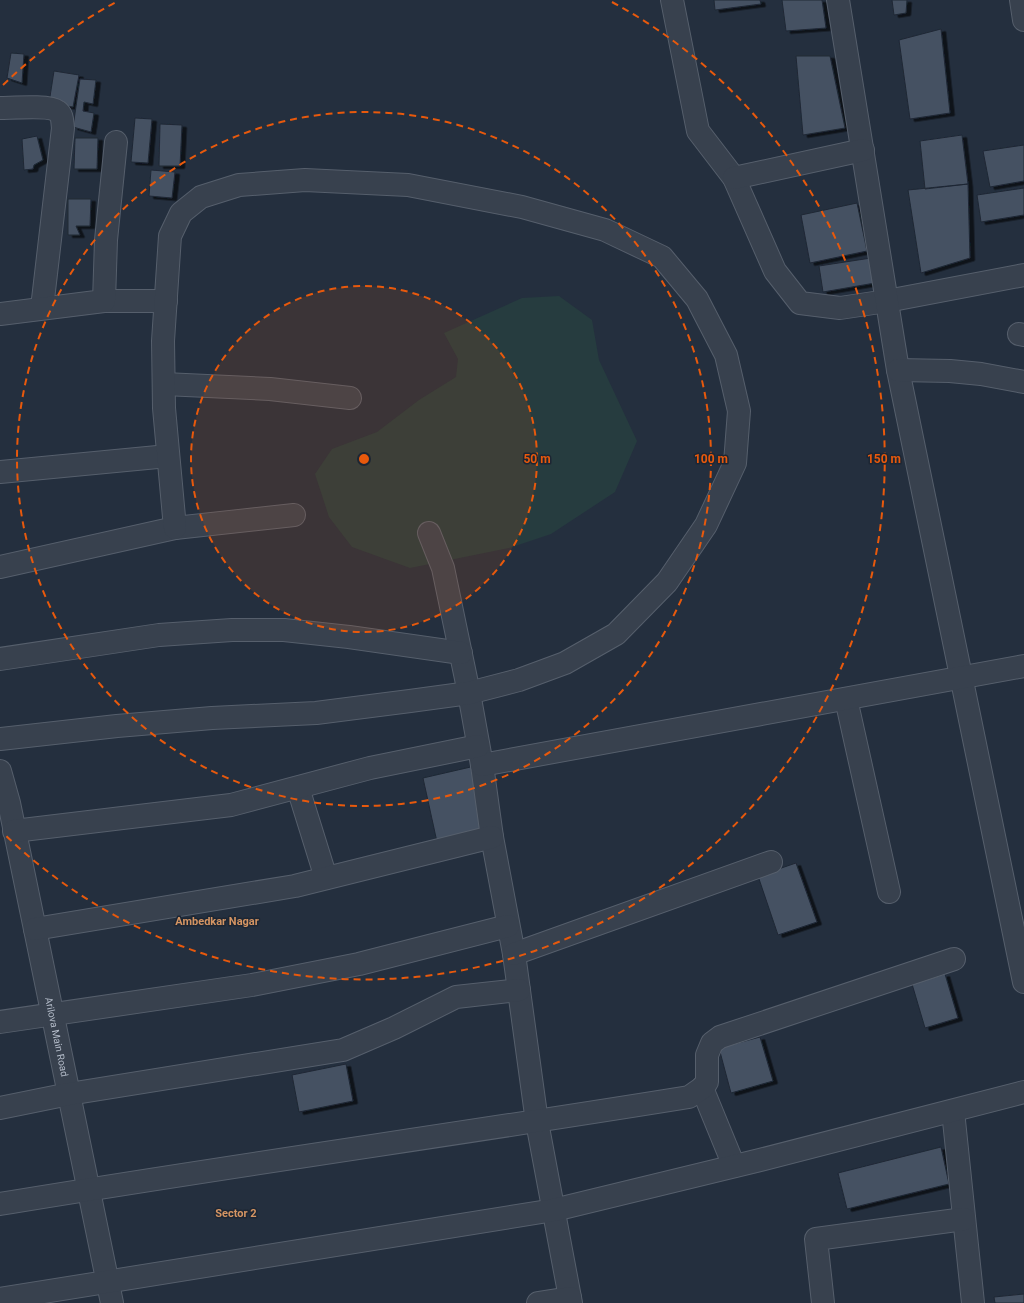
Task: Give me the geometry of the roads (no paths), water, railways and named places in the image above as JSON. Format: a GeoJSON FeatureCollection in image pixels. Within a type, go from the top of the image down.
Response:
{"type":"FeatureCollection","features":[{"type":"Feature","properties":{"kind":"street"},"geometry":{"type":"LineString","coordinates":[[672,0],[698,131],[734,178],[775,271],[800,303],[840,308],[887,301],[1024,275]]}},
{"type":"Feature","properties":{"kind":"street"},"geometry":{"type":"LineString","coordinates":[[838,0],[898,370],[1024,982]]}},
{"type":"Feature","properties":{"kind":"street"},"geometry":{"type":"LineString","coordinates":[[1021,0],[1024,20]]}},
{"type":"Feature","properties":{"kind":"street"},"geometry":{"type":"LineString","coordinates":[[0,108],[42,108],[56,110],[62,117],[63,128],[42,308]]}},
{"type":"Feature","properties":{"kind":"street"},"geometry":{"type":"LineString","coordinates":[[104,301],[106,240],[116,142]]}},
{"type":"Feature","properties":{"kind":"street"},"geometry":{"type":"LineString","coordinates":[[734,178],[863,150]]}},
{"type":"Feature","properties":{"kind":"street"},"geometry":{"type":"LineString","coordinates":[[0,739],[212,718],[316,713],[469,693],[519,680],[565,663],[616,634],[667,582],[706,525],[736,463],[739,411],[726,355],[697,299],[662,257],[605,230],[522,207],[408,185],[305,180],[239,186],[201,197],[181,212],[170,236],[163,341],[164,408],[175,528]]}},
{"type":"Feature","properties":{"kind":"street"},"geometry":{"type":"LineString","coordinates":[[0,314],[104,301],[166,301]]}},
{"type":"Feature","properties":{"kind":"street"},"geometry":{"type":"LineString","coordinates":[[898,370],[950,371],[981,374],[1024,382]]}},
{"type":"Feature","properties":{"kind":"street"},"geometry":{"type":"LineString","coordinates":[[164,384],[270,389],[350,398]]}},
{"type":"Feature","properties":{"kind":"street"},"geometry":{"type":"LineString","coordinates":[[0,472],[168,456]]}},
{"type":"Feature","properties":{"kind":"street"},"geometry":{"type":"LineString","coordinates":[[0,567],[175,528],[294,515]]}},
{"type":"Feature","properties":{"kind":"street"},"geometry":{"type":"LineString","coordinates":[[429,533],[443,568],[469,693],[492,837],[514,954],[537,1122],[570,1301],[538,1303]]}},
{"type":"Feature","properties":{"kind":"street"},"geometry":{"type":"LineString","coordinates":[[0,658],[159,635],[232,630],[284,630],[349,637],[461,653]]}},
{"type":"Feature","properties":{"kind":"street"},"geometry":{"type":"LineString","coordinates":[[14,831],[231,805],[370,768],[480,756],[846,699],[1024,666]]}},
{"type":"Feature","properties":{"kind":"street"},"geometry":{"type":"LineString","coordinates":[[846,699],[889,892]]}},
{"type":"Feature","properties":{"kind":"street","name":"Arilova Main Road"},"geometry":{"type":"LineString","coordinates":[[0,771],[9,803],[112,1303]]}},
{"type":"Feature","properties":{"kind":"street"},"geometry":{"type":"LineString","coordinates":[[298,788],[326,878]]}},
{"type":"Feature","properties":{"kind":"street"},"geometry":{"type":"LineString","coordinates":[[35,929],[295,886],[492,837]]}},
{"type":"Feature","properties":{"kind":"street"},"geometry":{"type":"LineString","coordinates":[[514,954],[771,862]]}},
{"type":"Feature","properties":{"kind":"street"},"geometry":{"type":"LineString","coordinates":[[0,1022],[252,985],[359,964],[508,926]]}},
{"type":"Feature","properties":{"kind":"street"},"geometry":{"type":"LineString","coordinates":[[0,1204],[89,1189],[537,1122],[689,1097],[702,1088],[707,1082],[707,1055],[712,1043],[720,1037],[954,959]]}},
{"type":"Feature","properties":{"kind":"street"},"geometry":{"type":"LineString","coordinates":[[0,1108],[69,1094],[342,1050],[394,1028],[456,997],[519,990]]}},
{"type":"Feature","properties":{"kind":"street"},"geometry":{"type":"LineString","coordinates":[[702,1088],[734,1166]]}},
{"type":"Feature","properties":{"kind":"street"},"geometry":{"type":"LineString","coordinates":[[0,1299],[554,1210],[1024,1092]]}},
{"type":"Feature","properties":{"kind":"street"},"geometry":{"type":"LineString","coordinates":[[953,1110],[973,1303]]}},
{"type":"Feature","properties":{"kind":"street"},"geometry":{"type":"LineString","coordinates":[[823,1303],[816,1238],[964,1219]]}},
{"type":"Feature","properties":{"kind":"district","name":"Ambedkar Nagar"},"geometry":{"type":"Point","coordinates":[217,921]}},
{"type":"Feature","properties":{"kind":"district","name":"Sector 2"},"geometry":{"type":"Point","coordinates":[236,1213]}}]}
